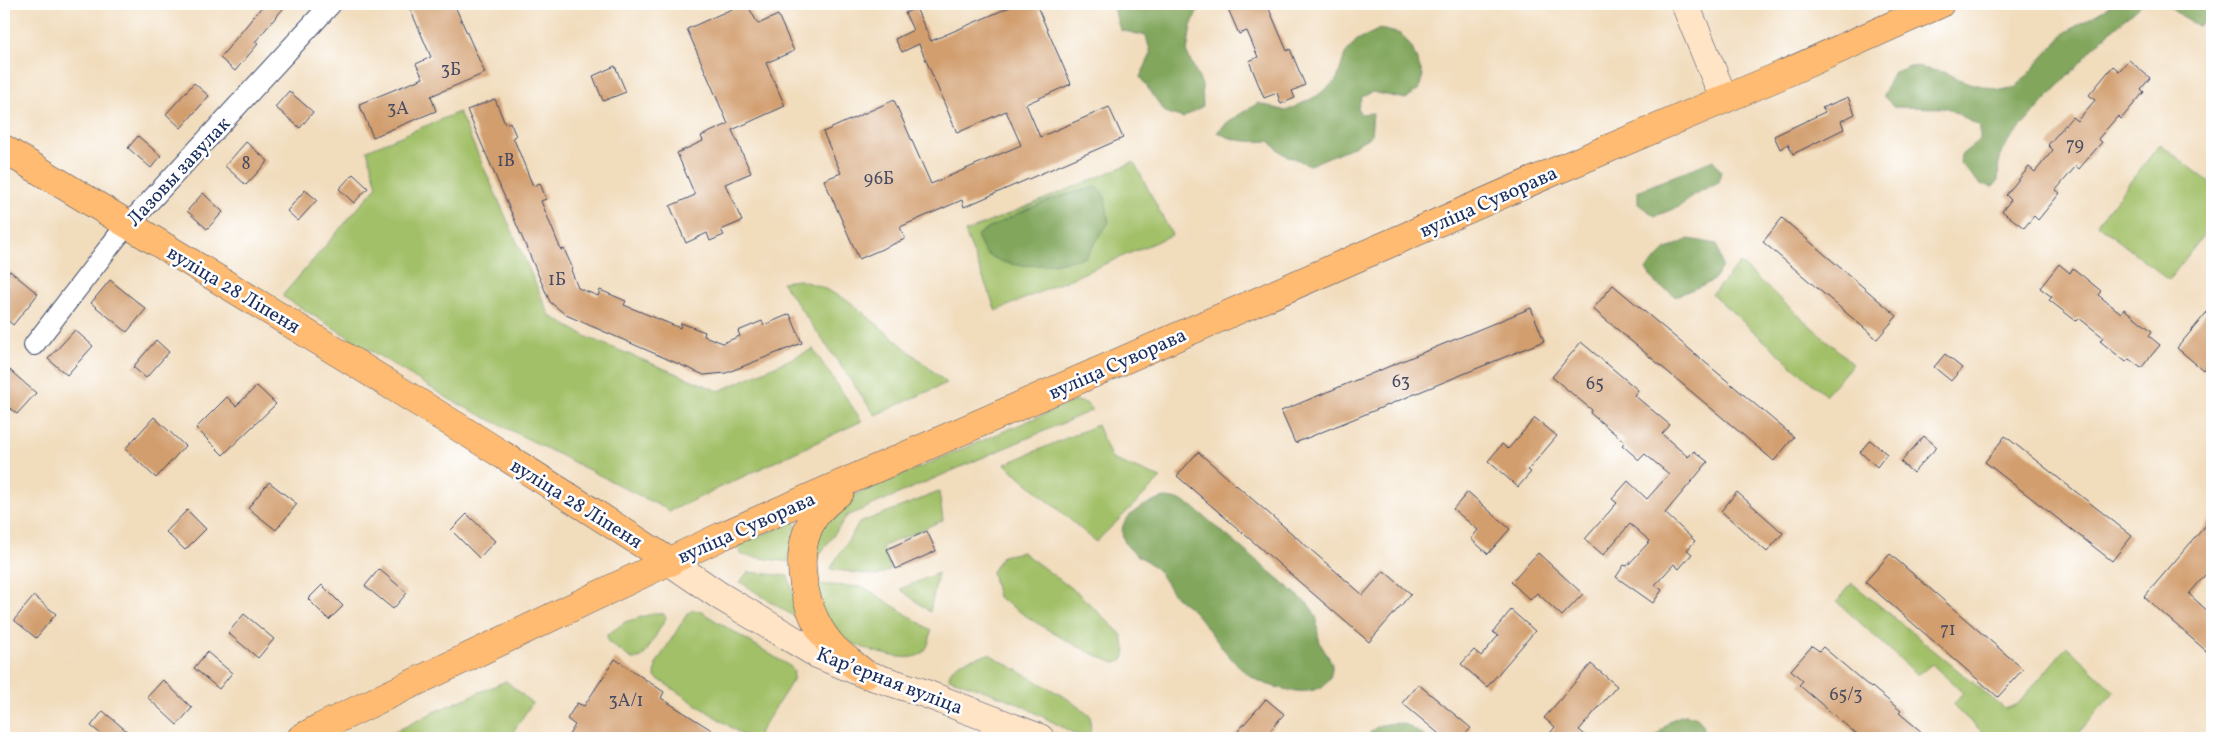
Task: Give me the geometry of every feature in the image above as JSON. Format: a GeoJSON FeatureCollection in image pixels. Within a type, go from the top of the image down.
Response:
{"type":"FeatureCollection","features":[{"type":"Feature","properties":{"kind":"main road","name":"вуліца Суворава"},"geometry":{"type":"LineString","coordinates":[[301,738],[722,536],[1940,4]]}},
{"type":"Feature","properties":{"kind":"main road","name":"вуліца 28 Ліпеня"},"geometry":{"type":"LineString","coordinates":[[4,149],[123,231],[575,519],[670,562]]}},
{"type":"Feature","properties":{"kind":"main road","name":"вуліца 28 Ліпеня"},"geometry":{"type":"LineString","coordinates":[[4,168],[123,231]]}},
{"type":"Feature","properties":{"kind":"main road"},"geometry":{"type":"LineString","coordinates":[[866,674],[835,649],[821,631],[812,614],[802,570],[807,531],[814,516],[827,502],[872,471]]}},
{"type":"Feature","properties":{"kind":"street","name":"Лазовы завулак"},"geometry":{"type":"LineString","coordinates":[[34,345],[123,231],[331,4]]}},
{"type":"Feature","properties":{"kind":"street"},"geometry":{"type":"LineString","coordinates":[[1685,4],[1724,99]]}},
{"type":"Feature","properties":{"kind":"street","name":"Карʼерная вуліца"},"geometry":{"type":"LineString","coordinates":[[670,562],[720,596],[817,654],[1040,738]]}},
{"type":"Feature","properties":{"kind":"green space"},"geometry":{"type":"Polygon","coordinates":[[[1115,4],[1201,4],[1191,26],[1187,53],[1202,85],[1203,106],[1183,118],[1165,112],[1140,77],[1151,54],[1146,36],[1120,30],[1114,9],[1115,4]]]}},
{"type":"Feature","properties":{"kind":"green space"},"geometry":{"type":"Polygon","coordinates":[[[2114,4],[2142,4],[2102,39],[2009,140],[1999,158],[1998,181],[1993,187],[1980,184],[1960,163],[1961,155],[1980,140],[1980,127],[1948,108],[1894,107],[1883,96],[1893,73],[1910,66],[1943,72],[1969,83],[2001,90],[2016,87],[2066,32],[2114,4]]]}},
{"type":"Feature","properties":{"kind":"green space"},"geometry":{"type":"Polygon","coordinates":[[[2165,4],[2212,4],[2212,20],[2198,26],[2165,4]]]}},
{"type":"Feature","properties":{"kind":"green space"},"geometry":{"type":"Polygon","coordinates":[[[1380,29],[1401,34],[1412,48],[1423,75],[1419,89],[1406,99],[1372,92],[1362,97],[1358,107],[1360,114],[1373,113],[1371,136],[1352,147],[1310,165],[1283,154],[1269,141],[1243,141],[1217,132],[1229,121],[1258,103],[1286,111],[1317,96],[1337,80],[1345,54],[1357,40],[1380,29]]]}},
{"type":"Feature","properties":{"kind":"green space"},"geometry":{"type":"Polygon","coordinates":[[[459,112],[550,316],[589,338],[719,391],[813,349],[862,421],[670,511],[449,399],[282,296],[377,186],[367,150],[459,112]]]}},
{"type":"Feature","properties":{"kind":"green space"},"geometry":{"type":"Polygon","coordinates":[[[2160,144],[2212,184],[2212,224],[2169,280],[2097,224],[2160,144]]]}},
{"type":"Feature","properties":{"kind":"green space"},"geometry":{"type":"Polygon","coordinates":[[[1713,160],[1721,171],[1719,182],[1693,195],[1679,207],[1655,216],[1638,204],[1638,191],[1713,160]]]}},
{"type":"Feature","properties":{"kind":"green space"},"geometry":{"type":"Polygon","coordinates":[[[1134,162],[1172,235],[996,311],[965,232],[1134,162]]]}},
{"type":"Feature","properties":{"kind":"green space"},"geometry":{"type":"Polygon","coordinates":[[[1098,187],[1105,197],[1109,222],[1086,257],[1035,266],[1022,265],[997,259],[986,253],[982,247],[977,235],[1006,220],[1067,194],[1098,187]]]}},
{"type":"Feature","properties":{"kind":"green space"},"geometry":{"type":"Polygon","coordinates":[[[1689,239],[1717,244],[1722,267],[1713,281],[1676,296],[1656,284],[1646,269],[1665,250],[1689,239]]]}},
{"type":"Feature","properties":{"kind":"green space"},"geometry":{"type":"Polygon","coordinates":[[[1740,263],[1853,364],[1825,395],[1712,294],[1740,263]]]}},
{"type":"Feature","properties":{"kind":"green space"},"geometry":{"type":"Polygon","coordinates":[[[799,280],[819,286],[849,301],[947,383],[875,415],[782,282],[799,280]]]}},
{"type":"Feature","properties":{"kind":"green space"},"geometry":{"type":"Polygon","coordinates":[[[1075,401],[1086,403],[1093,410],[847,516],[813,564],[813,533],[850,497],[1075,401]]]}},
{"type":"Feature","properties":{"kind":"green space"},"geometry":{"type":"Polygon","coordinates":[[[1097,425],[1112,459],[1161,478],[1096,542],[1005,464],[1097,425]]]}},
{"type":"Feature","properties":{"kind":"green space"},"geometry":{"type":"Polygon","coordinates":[[[939,492],[943,520],[882,547],[891,569],[878,576],[830,569],[859,523],[939,492]]]}},
{"type":"Feature","properties":{"kind":"green space"},"geometry":{"type":"Polygon","coordinates":[[[1165,498],[1180,500],[1193,507],[1308,604],[1317,619],[1318,636],[1332,665],[1329,680],[1313,690],[1302,691],[1269,685],[1251,676],[1233,661],[1194,612],[1176,597],[1156,569],[1129,548],[1123,538],[1122,530],[1129,516],[1143,506],[1165,498]]]}},
{"type":"Feature","properties":{"kind":"green space"},"geometry":{"type":"Polygon","coordinates":[[[795,521],[796,529],[788,562],[741,555],[738,545],[795,521]]]}},
{"type":"Feature","properties":{"kind":"green space"},"geometry":{"type":"Polygon","coordinates":[[[1022,552],[1079,594],[1121,634],[1126,651],[1123,660],[1115,663],[1084,650],[1040,625],[998,597],[992,572],[1002,556],[1022,552]]]}},
{"type":"Feature","properties":{"kind":"green space"},"geometry":{"type":"Polygon","coordinates":[[[748,572],[788,576],[799,613],[798,619],[740,582],[748,572]]]}},
{"type":"Feature","properties":{"kind":"green space"},"geometry":{"type":"Polygon","coordinates":[[[938,573],[930,612],[900,589],[938,573]]]}},
{"type":"Feature","properties":{"kind":"green space"},"geometry":{"type":"Polygon","coordinates":[[[1852,583],[2005,709],[2018,704],[2067,646],[2114,692],[2074,738],[1989,738],[1953,706],[1963,693],[1932,664],[1918,675],[1837,602],[1852,583]]]}},
{"type":"Feature","properties":{"kind":"green space"},"geometry":{"type":"Polygon","coordinates":[[[813,584],[864,587],[931,630],[926,648],[917,656],[897,657],[870,650],[845,639],[835,633],[826,622],[813,584]]]}},
{"type":"Feature","properties":{"kind":"green space"},"geometry":{"type":"Polygon","coordinates":[[[693,610],[700,611],[791,667],[794,672],[793,680],[756,738],[747,738],[655,677],[656,664],[687,614],[693,610]]]}},
{"type":"Feature","properties":{"kind":"green space"},"geometry":{"type":"Polygon","coordinates":[[[655,613],[664,614],[666,618],[645,654],[639,659],[632,659],[608,642],[607,635],[625,622],[655,613]]]}},
{"type":"Feature","properties":{"kind":"green space"},"geometry":{"type":"Polygon","coordinates":[[[989,654],[1068,699],[1090,716],[1091,738],[1083,738],[1013,701],[949,678],[950,672],[958,664],[989,654]]]}},
{"type":"Feature","properties":{"kind":"green space"},"geometry":{"type":"Polygon","coordinates":[[[506,681],[532,703],[511,735],[514,738],[383,738],[436,711],[506,681]]]}},
{"type":"Feature","properties":{"kind":"green space"},"geometry":{"type":"Polygon","coordinates":[[[1683,715],[1695,716],[1703,724],[1703,738],[1654,738],[1671,720],[1683,715]]]}},
{"type":"Feature","properties":{"kind":"green space"},"geometry":{"type":"Polygon","coordinates":[[[1395,723],[1407,725],[1427,738],[1368,738],[1375,728],[1395,723]]]}},
{"type":"Feature","properties":{"kind":"building"},"geometry":{"type":"Polygon","coordinates":[[[264,4],[287,4],[255,42],[258,44],[235,71],[220,58],[264,4]]]}},
{"type":"Feature","properties":{"kind":"building"},"geometry":{"type":"Polygon","coordinates":[[[408,4],[454,4],[485,73],[431,96],[436,111],[373,137],[359,104],[423,78],[416,64],[431,57],[408,4]]]}},
{"type":"Feature","properties":{"kind":"building"},"geometry":{"type":"Polygon","coordinates":[[[743,4],[747,4],[758,24],[778,15],[794,51],[766,63],[785,106],[732,130],[751,173],[725,184],[742,221],[721,230],[724,235],[710,241],[707,233],[686,243],[670,206],[695,195],[677,153],[703,141],[701,136],[728,124],[687,29],[743,4]]]}},
{"type":"Feature","properties":{"kind":"building"},"geometry":{"type":"Polygon","coordinates":[[[1017,4],[1036,4],[1071,84],[1026,104],[1040,137],[1109,107],[1123,138],[964,207],[962,200],[900,227],[905,239],[859,259],[824,180],[841,173],[823,132],[894,100],[931,184],[1021,145],[1006,111],[957,133],[919,44],[902,52],[895,39],[913,30],[905,13],[916,8],[931,41],[1017,4]]]}},
{"type":"Feature","properties":{"kind":"building"},"geometry":{"type":"Polygon","coordinates":[[[1226,4],[1267,4],[1287,51],[1290,49],[1305,85],[1292,91],[1295,98],[1281,104],[1277,93],[1264,98],[1249,61],[1258,57],[1247,31],[1239,34],[1226,4]]]}},
{"type":"Feature","properties":{"kind":"building"},"geometry":{"type":"Polygon","coordinates":[[[2129,60],[2150,78],[2141,89],[2144,92],[2121,119],[2118,116],[2098,139],[2102,142],[2079,169],[2076,166],[2056,190],[2060,193],[2038,220],[2034,216],[2024,228],[2002,211],[2011,200],[2006,195],[2029,167],[2035,172],[2053,150],[2048,145],[2072,117],[2077,121],[2095,100],[2089,95],[2113,66],[2119,71],[2129,60]]]}},
{"type":"Feature","properties":{"kind":"building"},"geometry":{"type":"Polygon","coordinates":[[[615,66],[626,92],[603,101],[593,76],[615,66]]]}},
{"type":"Feature","properties":{"kind":"building"},"geometry":{"type":"Polygon","coordinates":[[[194,83],[209,96],[181,128],[166,114],[194,83]]]}},
{"type":"Feature","properties":{"kind":"building"},"geometry":{"type":"Polygon","coordinates":[[[289,91],[313,112],[300,128],[275,107],[289,91]]]}},
{"type":"Feature","properties":{"kind":"building"},"geometry":{"type":"Polygon","coordinates":[[[1848,97],[1855,114],[1841,121],[1844,129],[1793,154],[1788,144],[1780,149],[1774,136],[1825,112],[1822,108],[1848,97]]]}},
{"type":"Feature","properties":{"kind":"building"},"geometry":{"type":"Polygon","coordinates":[[[495,99],[505,124],[510,122],[516,136],[513,137],[533,186],[540,183],[546,199],[541,201],[561,250],[564,249],[573,269],[571,270],[578,288],[598,296],[600,290],[626,301],[624,305],[680,328],[681,323],[705,332],[704,336],[723,343],[740,336],[738,331],[762,321],[764,325],[790,314],[802,343],[726,373],[704,375],[566,315],[550,302],[467,110],[495,99]]]}},
{"type":"Feature","properties":{"kind":"building"},"geometry":{"type":"Polygon","coordinates":[[[138,136],[161,156],[151,168],[128,148],[138,136]]]}},
{"type":"Feature","properties":{"kind":"building"},"geometry":{"type":"Polygon","coordinates":[[[246,142],[268,161],[246,185],[225,166],[246,142]]]}},
{"type":"Feature","properties":{"kind":"building"},"geometry":{"type":"Polygon","coordinates":[[[353,174],[368,188],[354,203],[339,189],[353,174]]]}},
{"type":"Feature","properties":{"kind":"building"},"geometry":{"type":"Polygon","coordinates":[[[305,190],[317,200],[298,221],[287,211],[305,190]]]}},
{"type":"Feature","properties":{"kind":"building"},"geometry":{"type":"Polygon","coordinates":[[[203,193],[223,212],[207,229],[187,211],[203,193]]]}},
{"type":"Feature","properties":{"kind":"building"},"geometry":{"type":"Polygon","coordinates":[[[1782,218],[1897,316],[1877,339],[1763,242],[1782,218]]]}},
{"type":"Feature","properties":{"kind":"building"},"geometry":{"type":"Polygon","coordinates":[[[2059,264],[2070,273],[2073,268],[2101,291],[2098,295],[2121,313],[2124,309],[2152,331],[2149,336],[2160,345],[2141,368],[2129,359],[2126,362],[2100,341],[2103,337],[2079,318],[2076,321],[2049,300],[2052,297],[2040,288],[2059,264]]]}},
{"type":"Feature","properties":{"kind":"building"},"geometry":{"type":"Polygon","coordinates":[[[10,271],[38,294],[13,325],[4,317],[4,279],[10,271]]]}},
{"type":"Feature","properties":{"kind":"building"},"geometry":{"type":"Polygon","coordinates":[[[110,280],[146,309],[127,332],[91,303],[110,280]]]}},
{"type":"Feature","properties":{"kind":"building"},"geometry":{"type":"Polygon","coordinates":[[[1613,285],[1794,437],[1774,461],[1593,309],[1613,285]]]}},
{"type":"Feature","properties":{"kind":"building"},"geometry":{"type":"Polygon","coordinates":[[[2212,306],[2212,359],[2203,370],[2177,348],[2212,306]]]}},
{"type":"Feature","properties":{"kind":"building"},"geometry":{"type":"Polygon","coordinates":[[[1531,308],[1544,341],[1295,443],[1281,411],[1531,308]]]}},
{"type":"Feature","properties":{"kind":"building"},"geometry":{"type":"Polygon","coordinates":[[[75,330],[93,346],[67,375],[48,359],[75,330]]]}},
{"type":"Feature","properties":{"kind":"building"},"geometry":{"type":"Polygon","coordinates":[[[156,340],[169,352],[146,378],[133,367],[156,340]]]}},
{"type":"Feature","properties":{"kind":"building"},"geometry":{"type":"Polygon","coordinates":[[[1581,342],[1638,390],[1634,395],[1670,425],[1662,434],[1688,457],[1694,451],[1708,462],[1665,513],[1695,541],[1687,550],[1692,554],[1679,569],[1674,564],[1655,585],[1662,590],[1653,603],[1616,577],[1624,565],[1627,566],[1650,541],[1630,524],[1603,555],[1585,539],[1617,503],[1612,499],[1628,481],[1647,499],[1669,474],[1645,454],[1639,460],[1622,445],[1625,442],[1590,413],[1592,410],[1552,377],[1581,342]]]}},
{"type":"Feature","properties":{"kind":"building"},"geometry":{"type":"Polygon","coordinates":[[[1945,354],[1962,368],[1951,381],[1934,367],[1945,354]]]}},
{"type":"Feature","properties":{"kind":"building"},"geometry":{"type":"Polygon","coordinates":[[[4,365],[36,393],[17,414],[4,403],[4,365]]]}},
{"type":"Feature","properties":{"kind":"building"},"geometry":{"type":"Polygon","coordinates":[[[257,386],[276,404],[223,455],[196,428],[227,397],[236,406],[257,386]]]}},
{"type":"Feature","properties":{"kind":"building"},"geometry":{"type":"Polygon","coordinates":[[[154,417],[185,446],[156,478],[125,449],[154,417]]]}},
{"type":"Feature","properties":{"kind":"building"},"geometry":{"type":"Polygon","coordinates":[[[1535,418],[1557,436],[1528,470],[1531,472],[1518,487],[1488,461],[1502,444],[1508,449],[1535,418]]]}},
{"type":"Feature","properties":{"kind":"building"},"geometry":{"type":"Polygon","coordinates":[[[1924,436],[1937,447],[1913,473],[1901,462],[1924,436]]]}},
{"type":"Feature","properties":{"kind":"building"},"geometry":{"type":"Polygon","coordinates":[[[2005,436],[2132,536],[2112,561],[1985,462],[2005,436]]]}},
{"type":"Feature","properties":{"kind":"building"},"geometry":{"type":"Polygon","coordinates":[[[1870,440],[1887,454],[1877,467],[1860,452],[1870,440]]]}},
{"type":"Feature","properties":{"kind":"building"},"geometry":{"type":"Polygon","coordinates":[[[1198,452],[1363,595],[1384,571],[1411,594],[1369,642],[1177,476],[1198,452]]]}},
{"type":"Feature","properties":{"kind":"building"},"geometry":{"type":"Polygon","coordinates":[[[269,482],[297,504],[276,530],[248,508],[269,482]]]}},
{"type":"Feature","properties":{"kind":"building"},"geometry":{"type":"Polygon","coordinates":[[[1468,492],[1510,529],[1488,554],[1471,539],[1478,530],[1453,509],[1468,492]]]}},
{"type":"Feature","properties":{"kind":"building"},"geometry":{"type":"Polygon","coordinates":[[[1737,492],[1783,533],[1767,552],[1721,511],[1737,492]]]}},
{"type":"Feature","properties":{"kind":"building"},"geometry":{"type":"Polygon","coordinates":[[[187,510],[206,529],[185,550],[166,532],[187,510]]]}},
{"type":"Feature","properties":{"kind":"building"},"geometry":{"type":"Polygon","coordinates":[[[467,514],[495,541],[479,558],[451,530],[467,514]]]}},
{"type":"Feature","properties":{"kind":"building"},"geometry":{"type":"Polygon","coordinates":[[[2212,518],[2212,567],[2189,594],[2212,615],[2212,656],[2144,597],[2212,518]]]}},
{"type":"Feature","properties":{"kind":"building"},"geometry":{"type":"Polygon","coordinates":[[[927,531],[936,551],[896,569],[887,549],[927,531]]]}},
{"type":"Feature","properties":{"kind":"building"},"geometry":{"type":"Polygon","coordinates":[[[1538,553],[1583,594],[1562,616],[1537,593],[1530,600],[1511,582],[1538,553]]]}},
{"type":"Feature","properties":{"kind":"building"},"geometry":{"type":"Polygon","coordinates":[[[1890,554],[2023,669],[1998,697],[1865,582],[1890,554]]]}},
{"type":"Feature","properties":{"kind":"building"},"geometry":{"type":"Polygon","coordinates":[[[379,569],[407,593],[393,609],[365,586],[379,569]]]}},
{"type":"Feature","properties":{"kind":"building"},"geometry":{"type":"Polygon","coordinates":[[[322,585],[343,606],[329,620],[308,599],[322,585]]]}},
{"type":"Feature","properties":{"kind":"building"},"geometry":{"type":"Polygon","coordinates":[[[34,596],[56,614],[36,638],[14,620],[34,596]]]}},
{"type":"Feature","properties":{"kind":"building"},"geometry":{"type":"Polygon","coordinates":[[[1511,610],[1535,631],[1487,687],[1461,664],[1474,650],[1481,656],[1498,636],[1493,632],[1511,610]]]}},
{"type":"Feature","properties":{"kind":"building"},"geometry":{"type":"Polygon","coordinates":[[[244,614],[274,639],[258,658],[228,633],[244,614]]]}},
{"type":"Feature","properties":{"kind":"building"},"geometry":{"type":"Polygon","coordinates":[[[1812,646],[1819,651],[1823,647],[1901,711],[1899,713],[1929,738],[1861,738],[1799,685],[1803,681],[1791,670],[1812,646]]]}},
{"type":"Feature","properties":{"kind":"building"},"geometry":{"type":"Polygon","coordinates":[[[207,652],[232,673],[219,689],[194,668],[207,652]]]}},
{"type":"Feature","properties":{"kind":"building"},"geometry":{"type":"Polygon","coordinates":[[[615,659],[664,692],[661,698],[724,738],[567,738],[575,725],[567,719],[577,703],[584,706],[615,659]]]}},
{"type":"Feature","properties":{"kind":"building"},"geometry":{"type":"Polygon","coordinates":[[[1591,664],[1617,686],[1579,730],[1589,738],[1546,738],[1555,727],[1544,718],[1591,664]]]}},
{"type":"Feature","properties":{"kind":"building"},"geometry":{"type":"Polygon","coordinates":[[[163,680],[192,708],[177,725],[147,697],[163,680]]]}},
{"type":"Feature","properties":{"kind":"building"},"geometry":{"type":"Polygon","coordinates":[[[1418,684],[1471,728],[1462,738],[1444,738],[1402,703],[1418,684]]]}},
{"type":"Feature","properties":{"kind":"building"},"geometry":{"type":"Polygon","coordinates":[[[1266,699],[1284,714],[1264,738],[1232,738],[1266,699]]]}},
{"type":"Feature","properties":{"kind":"building"},"geometry":{"type":"Polygon","coordinates":[[[103,711],[135,738],[106,738],[91,726],[103,711]]]}}]}
